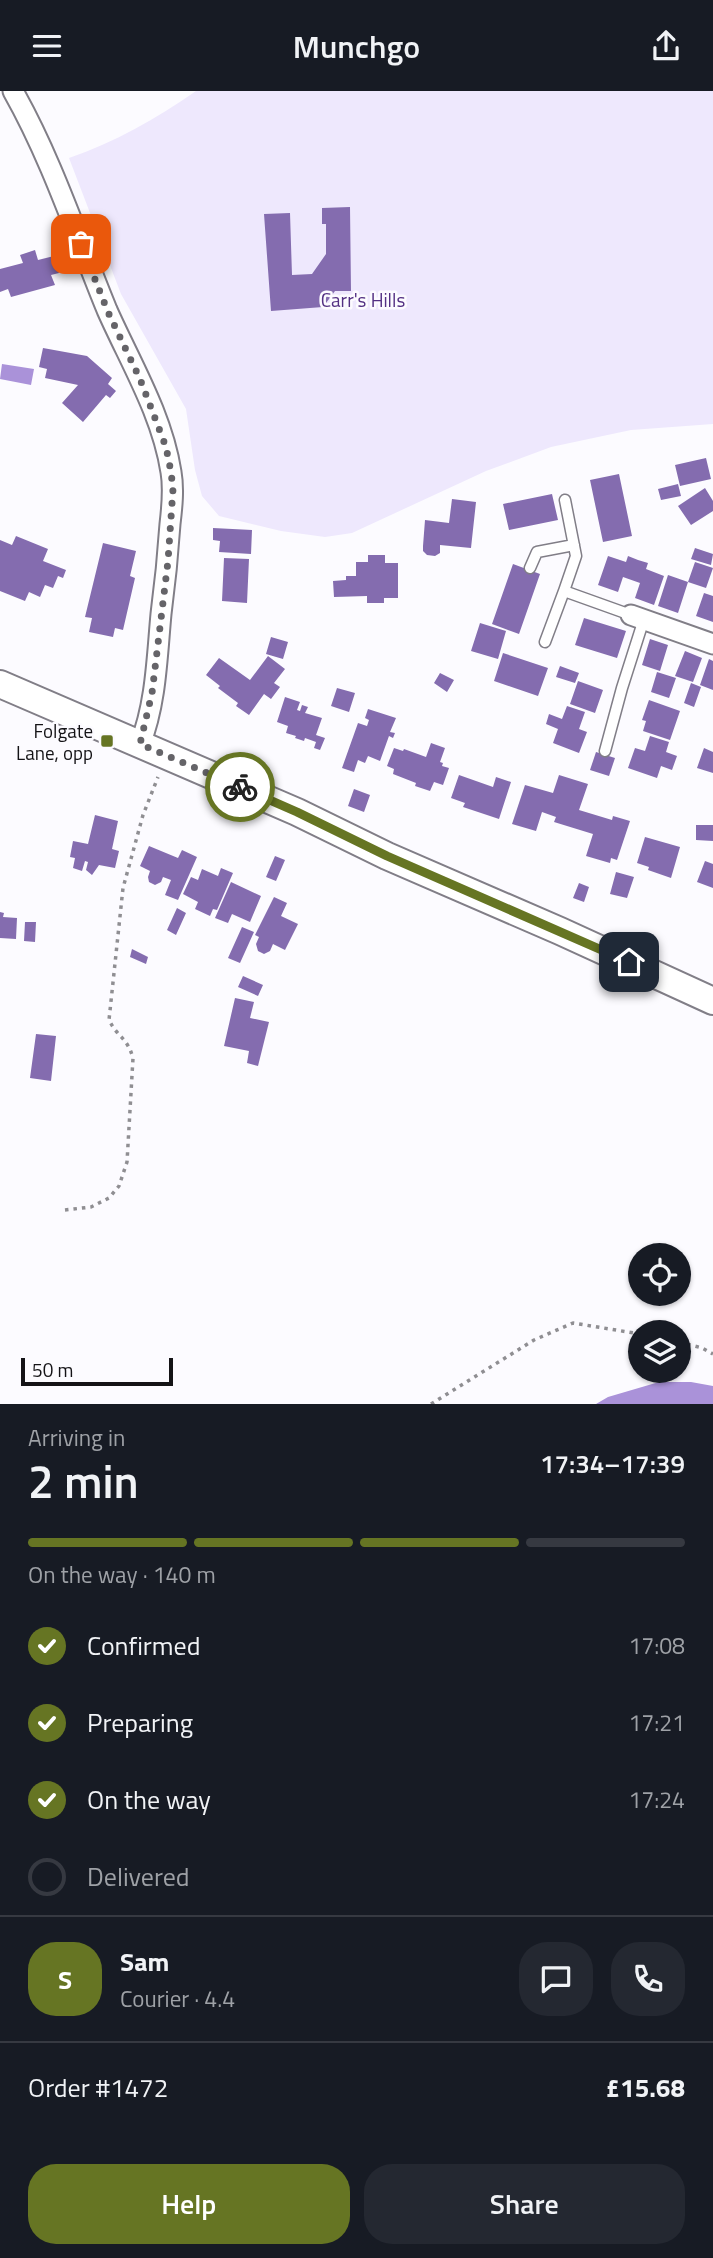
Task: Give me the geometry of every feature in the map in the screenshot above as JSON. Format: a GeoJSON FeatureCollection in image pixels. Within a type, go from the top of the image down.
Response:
{"type":"FeatureCollection","features":[{"type":"Feature","properties":{"kind":"street"},"geometry":{"type":"LineString","coordinates":[[13,91],[44,153],[108,312],[140,379],[169,459],[173,489],[168,561],[152,693],[140,744]]}},
{"type":"Feature","properties":{"kind":"street"},"geometry":{"type":"LineString","coordinates":[[638,617],[713,643]]}},
{"type":"Feature","properties":{"kind":"street"},"geometry":{"type":"LineString","coordinates":[[0,684],[297,812],[387,856],[713,1001]]}},
{"type":"Feature","properties":{"kind":"lane"},"geometry":{"type":"LineString","coordinates":[[545,642],[576,556],[565,500]]}},
{"type":"Feature","properties":{"kind":"lane"},"geometry":{"type":"LineString","coordinates":[[530,568],[537,552],[574,545]]}},
{"type":"Feature","properties":{"kind":"lane"},"geometry":{"type":"LineString","coordinates":[[564,591],[638,617],[605,751]]}},
{"type":"Feature","properties":{"kind":"path"},"geometry":{"type":"LineString","coordinates":[[65,1210],[91,1207],[109,1198],[119,1186],[127,1162],[132,1058],[128,1042],[114,1031],[109,1020],[123,888],[143,815],[166,755]]}},
{"type":"Feature","properties":{"kind":"path"},"geometry":{"type":"LineString","coordinates":[[430,1404],[534,1340],[573,1323],[628,1331]]}},
{"type":"Feature","properties":{"kind":"path"},"geometry":{"type":"LineString","coordinates":[[691,1345],[713,1354]]}},
{"type":"Feature","properties":{"kind":"green space","name":"Carr's Hills"},"geometry":{"type":"Polygon","coordinates":[[[196,91],[713,91],[713,424],[631,430],[551,447],[486,471],[352,533],[325,537],[281,531],[219,516],[202,496],[195,470],[186,409],[121,294],[69,158],[135,129],[196,91]]]}},
{"type":"Feature","properties":{"kind":"shaded area"},"geometry":{"type":"Polygon","coordinates":[[[2,364],[34,369],[31,385],[0,379],[2,364]]]}},
{"type":"Feature","properties":{"kind":"shaded area"},"geometry":{"type":"Polygon","coordinates":[[[691,1382],[713,1386],[713,1404],[596,1404],[608,1397],[656,1383],[691,1382]]]}},
{"type":"Feature","properties":{"kind":"building"},"geometry":{"type":"Polygon","coordinates":[[[350,207],[351,291],[335,291],[323,307],[271,311],[264,214],[290,213],[292,275],[312,274],[326,254],[326,224],[322,224],[322,208],[350,207]]]}},
{"type":"Feature","properties":{"kind":"building"},"geometry":{"type":"Polygon","coordinates":[[[35,250],[38,260],[54,256],[59,273],[51,275],[55,285],[11,297],[8,289],[0,292],[0,269],[23,263],[20,255],[35,250]]]}},
{"type":"Feature","properties":{"kind":"building"},"geometry":{"type":"Polygon","coordinates":[[[43,348],[87,356],[112,378],[108,384],[116,391],[110,398],[106,395],[83,422],[62,403],[78,385],[45,378],[47,369],[39,367],[43,348]]]}},
{"type":"Feature","properties":{"kind":"building"},"geometry":{"type":"Polygon","coordinates":[[[706,458],[711,479],[680,486],[675,465],[706,458]]]}},
{"type":"Feature","properties":{"kind":"building"},"geometry":{"type":"Polygon","coordinates":[[[619,474],[632,536],[603,542],[590,480],[619,474]]]}},
{"type":"Feature","properties":{"kind":"building"},"geometry":{"type":"Polygon","coordinates":[[[678,484],[681,496],[661,500],[658,489],[678,484]]]}},
{"type":"Feature","properties":{"kind":"building"},"geometry":{"type":"Polygon","coordinates":[[[705,488],[713,501],[713,511],[691,525],[678,506],[705,488]]]}},
{"type":"Feature","properties":{"kind":"building"},"geometry":{"type":"Polygon","coordinates":[[[552,494],[558,520],[509,530],[503,504],[552,494]]]}},
{"type":"Feature","properties":{"kind":"building"},"geometry":{"type":"Polygon","coordinates":[[[452,499],[476,502],[471,548],[440,545],[440,553],[435,556],[427,555],[423,551],[425,520],[449,523],[452,499]]]}},
{"type":"Feature","properties":{"kind":"building"},"geometry":{"type":"Polygon","coordinates":[[[213,528],[252,530],[251,554],[219,552],[220,541],[213,540],[213,528]]]}},
{"type":"Feature","properties":{"kind":"building"},"geometry":{"type":"Polygon","coordinates":[[[16,536],[48,549],[43,561],[66,570],[63,578],[58,576],[53,588],[45,585],[40,597],[29,592],[25,601],[0,591],[0,540],[12,545],[16,536]]]}},
{"type":"Feature","properties":{"kind":"building"},"geometry":{"type":"Polygon","coordinates":[[[103,543],[136,551],[130,576],[135,578],[123,630],[115,628],[113,637],[89,632],[92,618],[85,617],[103,543]]]}},
{"type":"Feature","properties":{"kind":"building"},"geometry":{"type":"Polygon","coordinates":[[[695,548],[713,554],[711,565],[691,559],[695,548]]]}},
{"type":"Feature","properties":{"kind":"building"},"geometry":{"type":"Polygon","coordinates":[[[368,555],[385,555],[385,563],[398,563],[398,598],[384,598],[384,603],[367,603],[367,596],[334,597],[333,581],[346,580],[346,576],[356,576],[356,562],[368,562],[368,555]]]}},
{"type":"Feature","properties":{"kind":"building"},"geometry":{"type":"Polygon","coordinates":[[[608,556],[626,562],[628,556],[648,563],[646,569],[664,576],[654,605],[635,598],[640,583],[623,577],[618,592],[598,585],[608,556]]]}},
{"type":"Feature","properties":{"kind":"building"},"geometry":{"type":"Polygon","coordinates":[[[224,558],[249,559],[247,603],[222,601],[224,558]]]}},
{"type":"Feature","properties":{"kind":"building"},"geometry":{"type":"Polygon","coordinates":[[[695,562],[713,568],[706,588],[688,582],[695,562]]]}},
{"type":"Feature","properties":{"kind":"building"},"geometry":{"type":"Polygon","coordinates":[[[513,564],[540,574],[519,634],[492,624],[513,564]]]}},
{"type":"Feature","properties":{"kind":"building"},"geometry":{"type":"Polygon","coordinates":[[[668,575],[688,582],[678,613],[658,606],[668,575]]]}},
{"type":"Feature","properties":{"kind":"building"},"geometry":{"type":"Polygon","coordinates":[[[704,593],[713,596],[713,622],[696,616],[704,593]]]}},
{"type":"Feature","properties":{"kind":"building"},"geometry":{"type":"Polygon","coordinates":[[[584,618],[626,631],[617,658],[575,645],[584,618]]]}},
{"type":"Feature","properties":{"kind":"building"},"geometry":{"type":"Polygon","coordinates":[[[480,623],[506,631],[498,659],[471,651],[480,623]]]}},
{"type":"Feature","properties":{"kind":"building"},"geometry":{"type":"Polygon","coordinates":[[[271,637],[288,642],[283,659],[266,654],[271,637]]]}},
{"type":"Feature","properties":{"kind":"building"},"geometry":{"type":"Polygon","coordinates":[[[650,639],[668,645],[660,671],[642,665],[650,639]]]}},
{"type":"Feature","properties":{"kind":"building"},"geometry":{"type":"Polygon","coordinates":[[[685,651],[702,658],[693,682],[675,676],[685,651]]]}},
{"type":"Feature","properties":{"kind":"building"},"geometry":{"type":"Polygon","coordinates":[[[503,653],[548,668],[538,696],[494,681],[503,653]]]}},
{"type":"Feature","properties":{"kind":"building"},"geometry":{"type":"Polygon","coordinates":[[[268,656],[285,669],[274,683],[280,687],[271,699],[264,694],[249,715],[236,706],[238,703],[206,675],[219,658],[250,680],[268,656]]]}},
{"type":"Feature","properties":{"kind":"building"},"geometry":{"type":"Polygon","coordinates":[[[709,659],[713,661],[713,690],[700,685],[709,659]]]}},
{"type":"Feature","properties":{"kind":"building"},"geometry":{"type":"Polygon","coordinates":[[[560,666],[579,673],[575,683],[556,677],[560,666]]]}},
{"type":"Feature","properties":{"kind":"building"},"geometry":{"type":"Polygon","coordinates":[[[657,672],[676,678],[669,698],[651,692],[657,672]]]}},
{"type":"Feature","properties":{"kind":"building"},"geometry":{"type":"Polygon","coordinates":[[[440,673],[454,680],[447,692],[434,683],[440,673]]]}},
{"type":"Feature","properties":{"kind":"building"},"geometry":{"type":"Polygon","coordinates":[[[578,681],[603,690],[595,713],[570,704],[578,681]]]}},
{"type":"Feature","properties":{"kind":"building"},"geometry":{"type":"Polygon","coordinates":[[[691,683],[701,687],[694,707],[684,703],[691,683]]]}},
{"type":"Feature","properties":{"kind":"building"},"geometry":{"type":"Polygon","coordinates":[[[337,688],[355,693],[349,712],[331,706],[337,688]]]}},
{"type":"Feature","properties":{"kind":"building"},"geometry":{"type":"Polygon","coordinates":[[[285,697],[300,702],[297,710],[300,711],[302,705],[308,707],[305,713],[322,718],[316,735],[325,738],[320,750],[314,748],[316,742],[295,738],[296,736],[286,733],[288,726],[277,722],[285,697]]]}},
{"type":"Feature","properties":{"kind":"building"},"geometry":{"type":"Polygon","coordinates":[[[649,700],[680,711],[670,740],[643,731],[646,721],[642,720],[649,700]]]}},
{"type":"Feature","properties":{"kind":"building"},"geometry":{"type":"Polygon","coordinates":[[[567,706],[585,712],[579,729],[587,732],[579,753],[553,743],[558,729],[546,724],[549,714],[562,719],[567,706]]]}},
{"type":"Feature","properties":{"kind":"building"},"geometry":{"type":"Polygon","coordinates":[[[368,709],[396,718],[390,732],[395,733],[393,738],[389,736],[380,761],[368,756],[365,763],[358,760],[354,772],[342,768],[358,723],[367,726],[369,720],[365,718],[368,709]]]}},
{"type":"Feature","properties":{"kind":"building"},"geometry":{"type":"Polygon","coordinates":[[[650,736],[669,742],[666,752],[677,756],[672,770],[661,766],[657,778],[628,768],[635,748],[645,751],[650,736]]]}},
{"type":"Feature","properties":{"kind":"building"},"geometry":{"type":"Polygon","coordinates":[[[431,743],[445,748],[440,762],[443,763],[442,766],[449,768],[443,785],[434,782],[430,791],[415,786],[416,783],[393,774],[394,769],[387,766],[394,748],[426,757],[431,743]]]}},
{"type":"Feature","properties":{"kind":"building"},"geometry":{"type":"Polygon","coordinates":[[[704,748],[713,752],[713,773],[697,768],[704,748]]]}},
{"type":"Feature","properties":{"kind":"building"},"geometry":{"type":"Polygon","coordinates":[[[596,752],[615,758],[609,776],[590,770],[596,752]]]}},
{"type":"Feature","properties":{"kind":"building"},"geometry":{"type":"Polygon","coordinates":[[[459,775],[493,787],[496,777],[511,782],[499,819],[463,807],[465,803],[451,798],[459,775]]]}},
{"type":"Feature","properties":{"kind":"building"},"geometry":{"type":"Polygon","coordinates":[[[559,775],[588,784],[579,810],[612,820],[613,816],[630,821],[617,860],[611,858],[610,863],[586,856],[593,834],[554,822],[556,817],[542,812],[536,831],[512,824],[525,785],[553,793],[559,775]]]}},
{"type":"Feature","properties":{"kind":"building"},"geometry":{"type":"Polygon","coordinates":[[[354,789],[370,795],[364,812],[348,806],[354,789]]]}},
{"type":"Feature","properties":{"kind":"building"},"geometry":{"type":"Polygon","coordinates":[[[95,815],[118,821],[112,849],[119,851],[115,868],[99,865],[92,875],[86,870],[88,862],[85,861],[82,871],[73,868],[75,858],[70,857],[73,841],[88,844],[95,815]]]}},
{"type":"Feature","properties":{"kind":"building"},"geometry":{"type":"Polygon","coordinates":[[[696,825],[713,825],[713,841],[696,840],[696,825]]]}},
{"type":"Feature","properties":{"kind":"building"},"geometry":{"type":"Polygon","coordinates":[[[645,837],[680,847],[671,878],[637,863],[645,837]]]}},
{"type":"Feature","properties":{"kind":"building"},"geometry":{"type":"Polygon","coordinates":[[[149,846],[178,858],[182,850],[197,857],[178,900],[165,895],[171,880],[163,877],[161,882],[155,885],[149,882],[150,871],[140,866],[149,846]]]}},
{"type":"Feature","properties":{"kind":"building"},"geometry":{"type":"Polygon","coordinates":[[[275,856],[285,860],[276,881],[266,877],[275,856]]]}},
{"type":"Feature","properties":{"kind":"building"},"geometry":{"type":"Polygon","coordinates":[[[705,861],[713,864],[713,888],[697,882],[705,861]]]}},
{"type":"Feature","properties":{"kind":"building"},"geometry":{"type":"Polygon","coordinates":[[[221,868],[233,873],[217,910],[213,909],[210,916],[195,909],[198,902],[183,894],[191,877],[198,880],[202,869],[218,876],[221,868]]]}},
{"type":"Feature","properties":{"kind":"building"},"geometry":{"type":"Polygon","coordinates":[[[616,872],[634,877],[627,898],[610,894],[616,872]]]}},
{"type":"Feature","properties":{"kind":"building"},"geometry":{"type":"Polygon","coordinates":[[[231,882],[261,896],[250,922],[232,914],[228,923],[215,918],[231,882]]]}},
{"type":"Feature","properties":{"kind":"building"},"geometry":{"type":"Polygon","coordinates":[[[579,883],[589,887],[584,902],[573,898],[579,883]]]}},
{"type":"Feature","properties":{"kind":"building"},"geometry":{"type":"Polygon","coordinates":[[[274,897],[287,903],[281,916],[298,924],[285,950],[273,944],[270,951],[264,954],[258,951],[256,944],[259,937],[255,935],[274,897]]]}},
{"type":"Feature","properties":{"kind":"building"},"geometry":{"type":"Polygon","coordinates":[[[177,908],[186,913],[176,935],[167,930],[177,908]]]}},
{"type":"Feature","properties":{"kind":"building"},"geometry":{"type":"Polygon","coordinates":[[[0,912],[4,913],[3,917],[17,918],[16,939],[0,938],[0,912]]]}},
{"type":"Feature","properties":{"kind":"building"},"geometry":{"type":"Polygon","coordinates":[[[25,922],[36,922],[35,942],[24,941],[25,922]]]}},
{"type":"Feature","properties":{"kind":"building"},"geometry":{"type":"Polygon","coordinates":[[[242,927],[254,932],[240,963],[228,958],[242,927]]]}},
{"type":"Feature","properties":{"kind":"building"},"geometry":{"type":"Polygon","coordinates":[[[132,949],[148,957],[146,964],[130,957],[132,949]]]}},
{"type":"Feature","properties":{"kind":"building"},"geometry":{"type":"Polygon","coordinates":[[[243,976],[263,985],[258,996],[238,987],[243,976]]]}},
{"type":"Feature","properties":{"kind":"building"},"geometry":{"type":"Polygon","coordinates":[[[235,998],[254,1002],[250,1018],[269,1022],[258,1066],[247,1063],[249,1051],[224,1046],[235,998]]]}},
{"type":"Feature","properties":{"kind":"building"},"geometry":{"type":"Polygon","coordinates":[[[36,1034],[56,1036],[51,1081],[30,1078],[36,1034]]]}},
{"type":"Feature","properties":{"kind":"way so far"},"geometry":{"type":"LineString","coordinates":[[81,244],[108,312],[140,379],[166,447],[171,472],[173,489],[168,561],[152,693],[140,744],[240,787]]}},
{"type":"Feature","properties":{"kind":"place","name":"Folgate Lane, opp"},"geometry":{"type":"Point","coordinates":[107,741]}},
{"type":"Feature","properties":{"kind":"route"},"geometry":{"type":"LineString","coordinates":[[240,787],[387,856],[629,962]]}}]}
